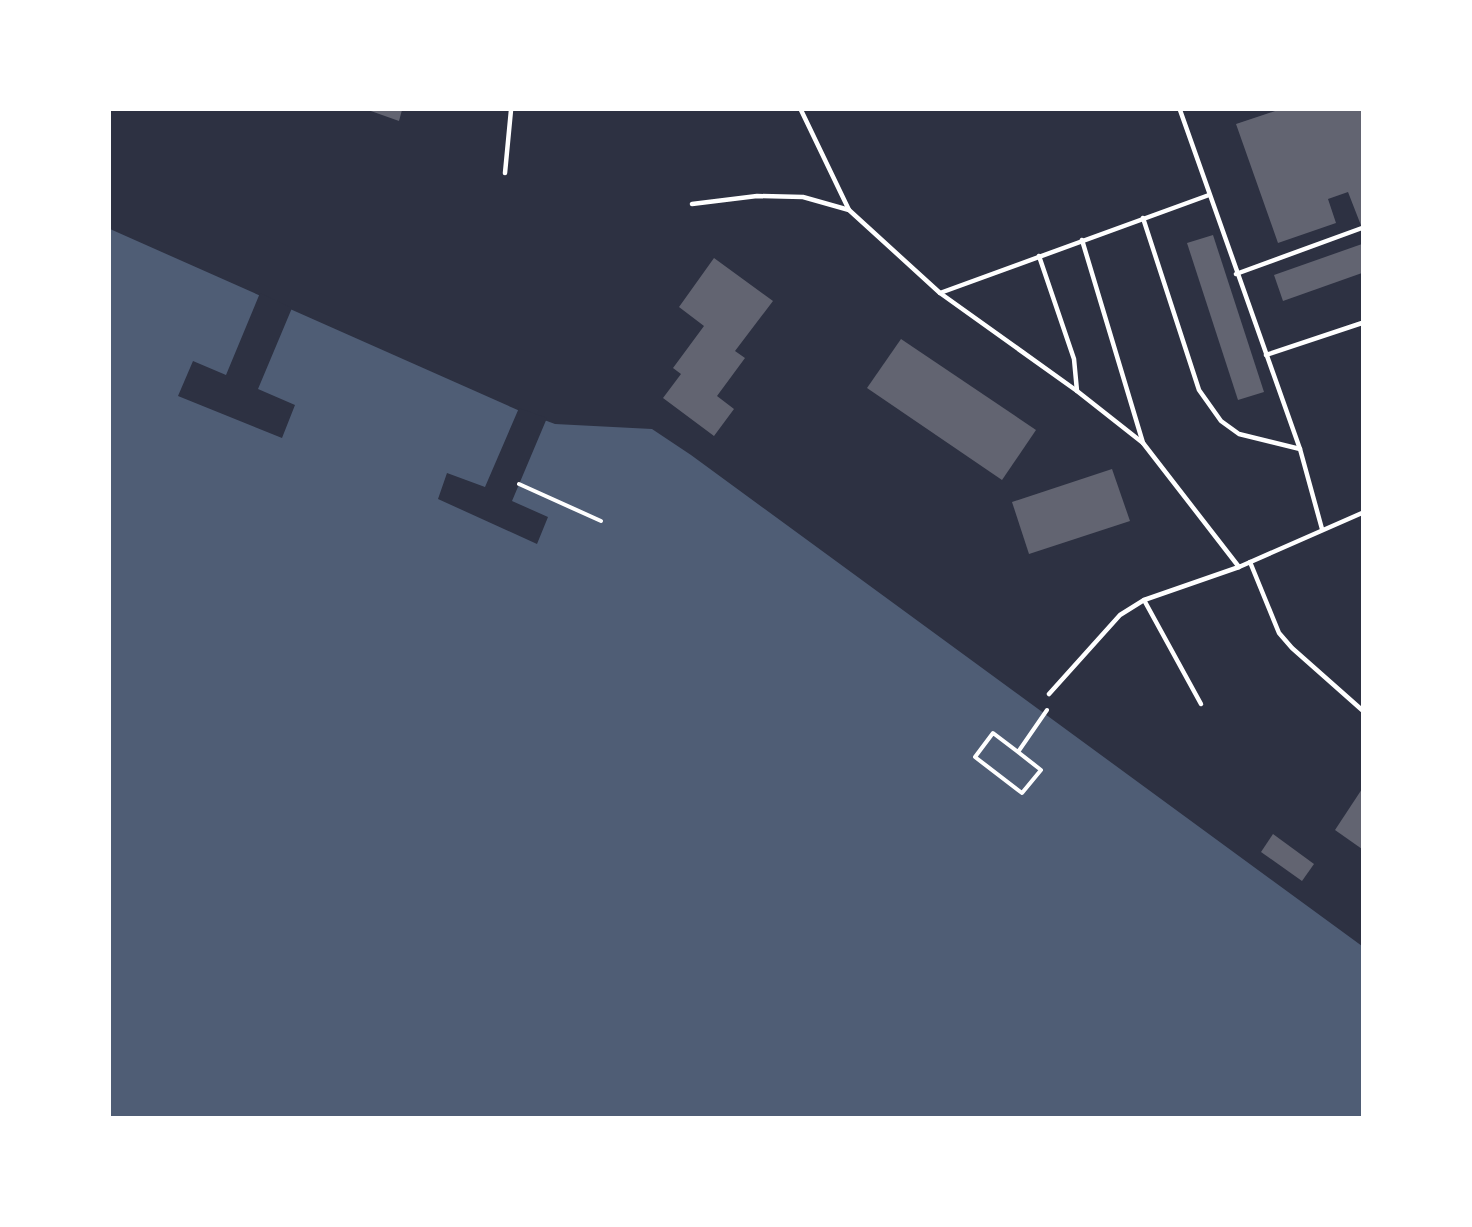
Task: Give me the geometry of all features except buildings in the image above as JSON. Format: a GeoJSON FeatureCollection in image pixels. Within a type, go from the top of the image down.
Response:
{"type":"FeatureCollection","features":[{"type":"Feature","properties":{"kind":"lane"},"geometry":{"type":"LineString","coordinates":[[505,173],[511,110]]}},
{"type":"Feature","properties":{"kind":"lane"},"geometry":{"type":"LineString","coordinates":[[801,110],[849,210],[940,293],[1077,391],[1143,443],[1239,567]]}},
{"type":"Feature","properties":{"kind":"lane"},"geometry":{"type":"LineString","coordinates":[[1180,110],[1236,274],[1300,449],[1322,529]]}},
{"type":"Feature","properties":{"kind":"lane"},"geometry":{"type":"LineString","coordinates":[[940,293],[1209,195]]}},
{"type":"Feature","properties":{"kind":"lane"},"geometry":{"type":"LineString","coordinates":[[692,204],[757,196],[803,197],[849,210]]}},
{"type":"Feature","properties":{"kind":"lane"},"geometry":{"type":"LineString","coordinates":[[1143,218],[1199,390],[1221,421],[1239,434],[1300,449]]}},
{"type":"Feature","properties":{"kind":"lane"},"geometry":{"type":"LineString","coordinates":[[1236,274],[1362,228]]}},
{"type":"Feature","properties":{"kind":"lane"},"geometry":{"type":"LineString","coordinates":[[1082,240],[1143,443]]}},
{"type":"Feature","properties":{"kind":"lane"},"geometry":{"type":"LineString","coordinates":[[1039,256],[1074,359],[1077,391]]}},
{"type":"Feature","properties":{"kind":"lane"},"geometry":{"type":"LineString","coordinates":[[1266,355],[1362,323]]}},
{"type":"Feature","properties":{"kind":"lane"},"geometry":{"type":"LineString","coordinates":[[1049,694],[1120,615],[1144,600],[1239,567],[1362,513]]}},
{"type":"Feature","properties":{"kind":"lane"},"geometry":{"type":"LineString","coordinates":[[1250,562],[1279,633],[1292,648],[1362,710]]}},
{"type":"Feature","properties":{"kind":"lane"},"geometry":{"type":"LineString","coordinates":[[1144,600],[1201,704]]}},
{"type":"Feature","properties":{"kind":"path"},"geometry":{"type":"LineString","coordinates":[[519,484],[601,521]]}},
{"type":"Feature","properties":{"kind":"path"},"geometry":{"type":"LineString","coordinates":[[1018,752],[1051,704]]}},
{"type":"Feature","properties":{"kind":"path"},"geometry":{"type":"LineString","coordinates":[[993,733],[1018,752],[1041,770],[1022,793],[975,758],[993,733]]}},
{"type":"Feature","properties":{"kind":"water"},"geometry":{"type":"Polygon","coordinates":[[[110,229],[520,411],[555,424],[652,429],[691,455],[1362,946],[1362,1117],[110,1118],[110,229]]]}},
{"type":"Feature","properties":{"kind":"pier"},"geometry":{"type":"Polygon","coordinates":[[[260,293],[292,308],[258,389],[295,405],[282,438],[178,396],[193,361],[226,375],[260,293]]]}},
{"type":"Feature","properties":{"kind":"pier"},"geometry":{"type":"Polygon","coordinates":[[[519,408],[547,418],[512,501],[548,517],[537,544],[438,499],[447,473],[485,487],[519,408]]]}}]}
